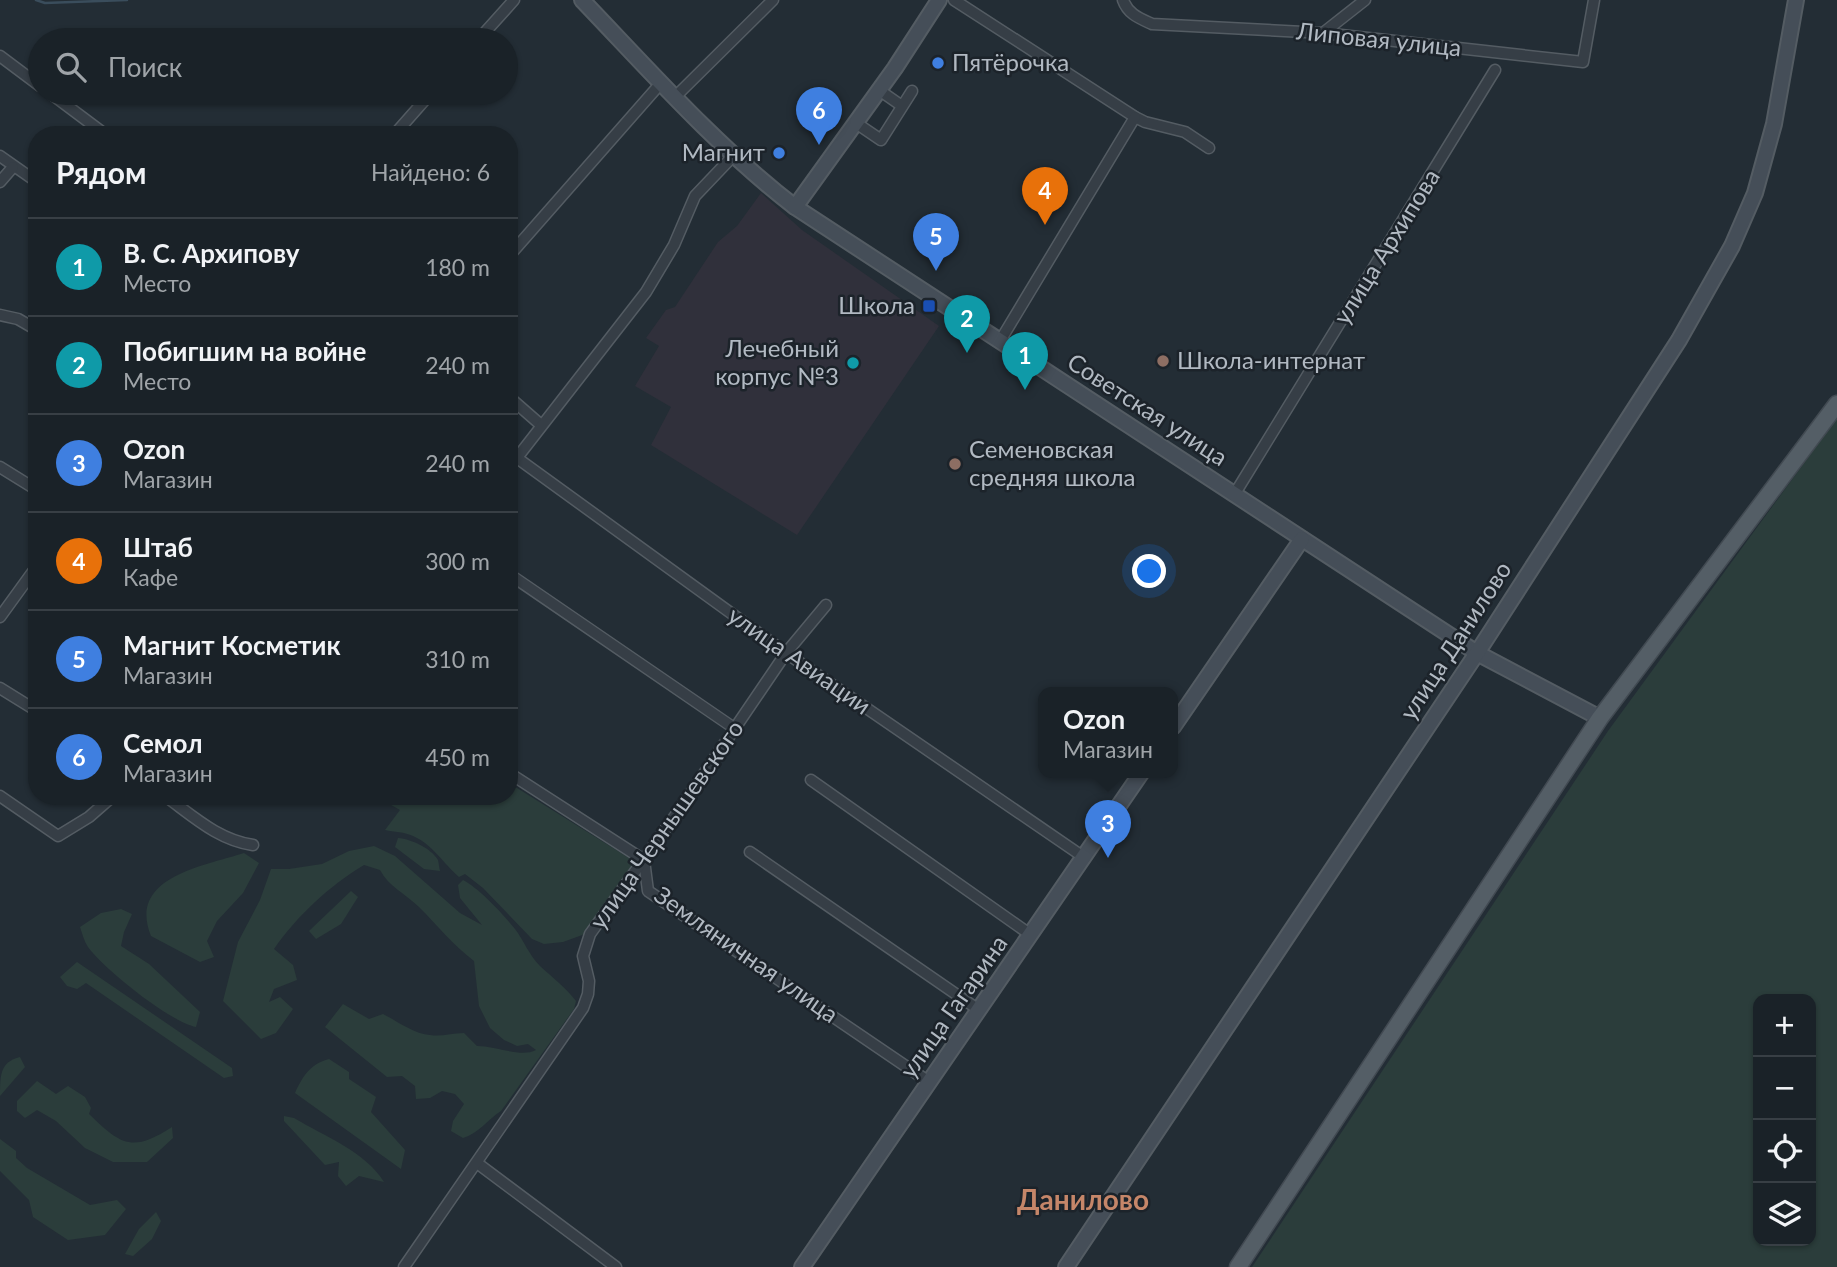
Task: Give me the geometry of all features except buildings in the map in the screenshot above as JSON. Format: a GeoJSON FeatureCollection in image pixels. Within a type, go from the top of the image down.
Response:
{"type":"FeatureCollection","features":[{"type":"Feature","properties":{"kind":"main road","name":"Советская улица"},"geometry":{"type":"LineString","coordinates":[[582,0],[734,155],[762,182],[795,207],[1477,653],[1600,718]]}},
{"type":"Feature","properties":{"kind":"main road"},"geometry":{"type":"LineString","coordinates":[[795,207],[879,90],[939,0]]}},
{"type":"Feature","properties":{"kind":"main road","name":"улица Данилово"},"geometry":{"type":"LineString","coordinates":[[1066,1267],[1477,653],[1679,340],[1732,246],[1762,171],[1774,124],[1796,0]]}},
{"type":"Feature","properties":{"kind":"main road"},"geometry":{"type":"LineString","coordinates":[[1238,1267],[1600,718],[1837,404]]}},
{"type":"Feature","properties":{"kind":"main road"},"geometry":{"type":"LineString","coordinates":[[1178,720],[1302,539]]}},
{"type":"Feature","properties":{"kind":"main road","name":"улица Гагарина"},"geometry":{"type":"LineString","coordinates":[[802,1267],[1138,778]]}},
{"type":"Feature","properties":{"kind":"street"},"geometry":{"type":"LineString","coordinates":[[489,28],[514,0]]}},
{"type":"Feature","properties":{"kind":"street"},"geometry":{"type":"LineString","coordinates":[[675,97],[773,0]]}},
{"type":"Feature","properties":{"kind":"street"},"geometry":{"type":"LineString","coordinates":[[954,0],[1135,117],[1185,132],[1209,148]]}},
{"type":"Feature","properties":{"kind":"street","name":"Липовая улица"},"geometry":{"type":"LineString","coordinates":[[1123,0],[1133,16],[1152,24],[1323,33],[1583,62],[1594,0]]}},
{"type":"Feature","properties":{"kind":"street"},"geometry":{"type":"LineString","coordinates":[[1323,33],[1365,0]]}},
{"type":"Feature","properties":{"kind":"street"},"geometry":{"type":"LineString","coordinates":[[0,56],[28,77]]}},
{"type":"Feature","properties":{"kind":"street","name":"улица Архипова"},"geometry":{"type":"LineString","coordinates":[[1234,495],[1495,70]]}},
{"type":"Feature","properties":{"kind":"street"},"geometry":{"type":"LineString","coordinates":[[518,246],[661,83]]}},
{"type":"Feature","properties":{"kind":"street"},"geometry":{"type":"LineString","coordinates":[[879,90],[902,106]]}},
{"type":"Feature","properties":{"kind":"street"},"geometry":{"type":"LineString","coordinates":[[856,123],[881,140],[912,91]]}},
{"type":"Feature","properties":{"kind":"street"},"geometry":{"type":"LineString","coordinates":[[66,105],[93,126]]}},
{"type":"Feature","properties":{"kind":"street"},"geometry":{"type":"LineString","coordinates":[[402,126],[420,105]]}},
{"type":"Feature","properties":{"kind":"street"},"geometry":{"type":"LineString","coordinates":[[1000,341],[1135,117]]}},
{"type":"Feature","properties":{"kind":"street"},"geometry":{"type":"LineString","coordinates":[[518,457],[646,292],[674,245],[695,196],[734,155]]}},
{"type":"Feature","properties":{"kind":"street"},"geometry":{"type":"LineString","coordinates":[[0,156],[28,176]]}},
{"type":"Feature","properties":{"kind":"street"},"geometry":{"type":"LineString","coordinates":[[0,182],[13,167]]}},
{"type":"Feature","properties":{"kind":"street"},"geometry":{"type":"LineString","coordinates":[[0,315],[18,318],[28,324]]}},
{"type":"Feature","properties":{"kind":"street"},"geometry":{"type":"LineString","coordinates":[[518,405],[541,425]]}},
{"type":"Feature","properties":{"kind":"street","name":"улица Авиации"},"geometry":{"type":"LineString","coordinates":[[518,459],[786,653],[1084,858]]}},
{"type":"Feature","properties":{"kind":"street"},"geometry":{"type":"LineString","coordinates":[[0,467],[28,484]]}},
{"type":"Feature","properties":{"kind":"street"},"geometry":{"type":"LineString","coordinates":[[0,617],[28,578]]}},
{"type":"Feature","properties":{"kind":"street"},"geometry":{"type":"LineString","coordinates":[[518,580],[734,727]]}},
{"type":"Feature","properties":{"kind":"street","name":"улица Чернышевского"},"geometry":{"type":"LineString","coordinates":[[404,1267],[583,1008],[589,981],[583,956],[590,934],[680,809],[786,653],[826,606]]}},
{"type":"Feature","properties":{"kind":"street"},"geometry":{"type":"LineString","coordinates":[[0,688],[28,705]]}},
{"type":"Feature","properties":{"kind":"street","name":"Земляничная улица"},"geometry":{"type":"LineString","coordinates":[[518,779],[644,860],[648,891],[929,1082]]}},
{"type":"Feature","properties":{"kind":"street"},"geometry":{"type":"LineString","coordinates":[[811,780],[1031,935]]}},
{"type":"Feature","properties":{"kind":"street"},"geometry":{"type":"LineString","coordinates":[[0,796],[58,836],[103,805]]}},
{"type":"Feature","properties":{"kind":"street"},"geometry":{"type":"LineString","coordinates":[[177,805],[216,834],[237,843],[253,845]]}},
{"type":"Feature","properties":{"kind":"street"},"geometry":{"type":"LineString","coordinates":[[750,852],[979,1010]]}},
{"type":"Feature","properties":{"kind":"street"},"geometry":{"type":"LineString","coordinates":[[477,1163],[616,1267]]}},
{"type":"Feature","properties":{"kind":"shaded area"},"geometry":{"type":"Polygon","coordinates":[[[761,193],[802,230],[939,326],[797,535],[651,445],[671,407],[635,386],[659,346],[646,338],[666,310],[675,307],[718,242],[737,226],[761,193]]]}},
{"type":"Feature","properties":{"kind":"shaded area"},"geometry":{"type":"Polygon","coordinates":[[[1837,418],[1837,1267],[1252,1267],[1608,731],[1837,418]]]}},
{"type":"Feature","properties":{"kind":"shaded area"},"geometry":{"type":"Polygon","coordinates":[[[518,789],[637,863],[585,934],[563,942],[544,944],[532,939],[483,888],[465,874],[459,877],[420,839],[385,830],[400,810],[391,805],[518,805],[518,789]]]}},
{"type":"Feature","properties":{"kind":"shaded area"},"geometry":{"type":"Polygon","coordinates":[[[398,838],[426,848],[438,860],[440,871],[424,869],[395,847],[398,838]]]}},
{"type":"Feature","properties":{"kind":"shaded area"},"geometry":{"type":"Polygon","coordinates":[[[374,846],[395,856],[460,913],[482,925],[460,898],[458,885],[463,880],[476,889],[515,929],[536,962],[576,1001],[574,1009],[501,1111],[478,1130],[463,1138],[451,1131],[453,1121],[464,1104],[455,1094],[442,1091],[430,1098],[416,1099],[415,1086],[402,1076],[387,1077],[325,1027],[343,1004],[369,1019],[383,1014],[424,1034],[438,1036],[464,1033],[477,1046],[523,1053],[536,1050],[528,1044],[517,1046],[504,1040],[490,1028],[479,1006],[474,961],[388,881],[380,870],[364,865],[338,882],[303,913],[274,949],[293,965],[297,980],[274,989],[269,1002],[280,997],[293,1009],[276,1033],[261,1039],[223,1001],[238,942],[260,900],[271,869],[322,864],[349,851],[374,846]]]}},
{"type":"Feature","properties":{"kind":"shaded area"},"geometry":{"type":"Polygon","coordinates":[[[244,853],[259,863],[243,893],[217,921],[207,941],[214,957],[200,962],[151,936],[146,916],[150,900],[159,887],[191,869],[244,853]]]}},
{"type":"Feature","properties":{"kind":"shaded area"},"geometry":{"type":"Polygon","coordinates":[[[351,891],[358,897],[341,924],[316,939],[309,931],[351,891]]]}},
{"type":"Feature","properties":{"kind":"shaded area"},"geometry":{"type":"Polygon","coordinates":[[[121,909],[132,914],[121,946],[149,964],[200,1012],[196,1027],[170,1015],[138,993],[88,947],[80,927],[101,913],[121,909]]]}},
{"type":"Feature","properties":{"kind":"shaded area"},"geometry":{"type":"Polygon","coordinates":[[[77,962],[232,1068],[233,1076],[224,1078],[86,983],[77,989],[67,986],[60,977],[77,962]]]}},
{"type":"Feature","properties":{"kind":"shaded area"},"geometry":{"type":"Polygon","coordinates":[[[20,1057],[25,1067],[0,1096],[2,1070],[8,1062],[20,1057]]]}},
{"type":"Feature","properties":{"kind":"shaded area"},"geometry":{"type":"Polygon","coordinates":[[[329,1059],[349,1072],[349,1079],[376,1097],[371,1112],[405,1150],[401,1169],[295,1093],[308,1072],[329,1059]]]}},
{"type":"Feature","properties":{"kind":"shaded area"},"geometry":{"type":"Polygon","coordinates":[[[37,1081],[56,1094],[68,1086],[85,1097],[91,1108],[89,1114],[119,1139],[128,1142],[147,1140],[172,1127],[173,1138],[147,1162],[113,1162],[85,1148],[56,1121],[37,1110],[25,1118],[17,1111],[17,1101],[37,1081]]]}},
{"type":"Feature","properties":{"kind":"shaded area"},"geometry":{"type":"Polygon","coordinates":[[[284,1116],[294,1118],[356,1153],[384,1182],[359,1176],[346,1186],[338,1176],[339,1162],[325,1165],[284,1121],[284,1116]]]}},
{"type":"Feature","properties":{"kind":"shaded area"},"geometry":{"type":"Polygon","coordinates":[[[0,1139],[16,1151],[16,1158],[27,1168],[90,1205],[117,1200],[126,1209],[105,1235],[68,1240],[33,1217],[29,1200],[0,1171],[0,1139]]]}},
{"type":"Feature","properties":{"kind":"shaded area"},"geometry":{"type":"Polygon","coordinates":[[[156,1212],[161,1221],[152,1239],[133,1256],[125,1254],[139,1229],[156,1212]]]}},
{"type":"Feature","properties":{"kind":"waterway"},"geometry":{"type":"LineString","coordinates":[[36,0],[45,3],[127,0]]}},
{"type":"Feature","properties":{"kind":"place","name":"Пятёрочка"},"geometry":{"type":"Point","coordinates":[938,63]}},
{"type":"Feature","properties":{"kind":"place","name":"Семол"},"geometry":{"type":"Point","coordinates":[819,145]}},
{"type":"Feature","properties":{"kind":"place","name":"Магнит"},"geometry":{"type":"Point","coordinates":[779,153]}},
{"type":"Feature","properties":{"kind":"place","name":"Штаб"},"geometry":{"type":"Point","coordinates":[1045,225]}},
{"type":"Feature","properties":{"kind":"place","name":"Магнит Косметик"},"geometry":{"type":"Point","coordinates":[936,271]}},
{"type":"Feature","properties":{"kind":"place","name":"Школа"},"geometry":{"type":"Point","coordinates":[929,306]}},
{"type":"Feature","properties":{"kind":"place","name":"Побигшим на войне"},"geometry":{"type":"Point","coordinates":[967,353]}},
{"type":"Feature","properties":{"kind":"place","name":"Школа-интернат"},"geometry":{"type":"Point","coordinates":[1163,361]}},
{"type":"Feature","properties":{"kind":"place","name":"Лечебный корпус №3"},"geometry":{"type":"Point","coordinates":[853,363]}},
{"type":"Feature","properties":{"kind":"place","name":"В. С. Архипову"},"geometry":{"type":"Point","coordinates":[1025,390]}},
{"type":"Feature","properties":{"kind":"place","name":"Семеновская средняя школа"},"geometry":{"type":"Point","coordinates":[955,464]}},
{"type":"Feature","properties":{"kind":"place","name":"Ozon"},"geometry":{"type":"Point","coordinates":[1108,858]}},
{"type":"Feature","properties":{"kind":"district","name":"Данилово"},"geometry":{"type":"Point","coordinates":[1083,1200]}}]}
